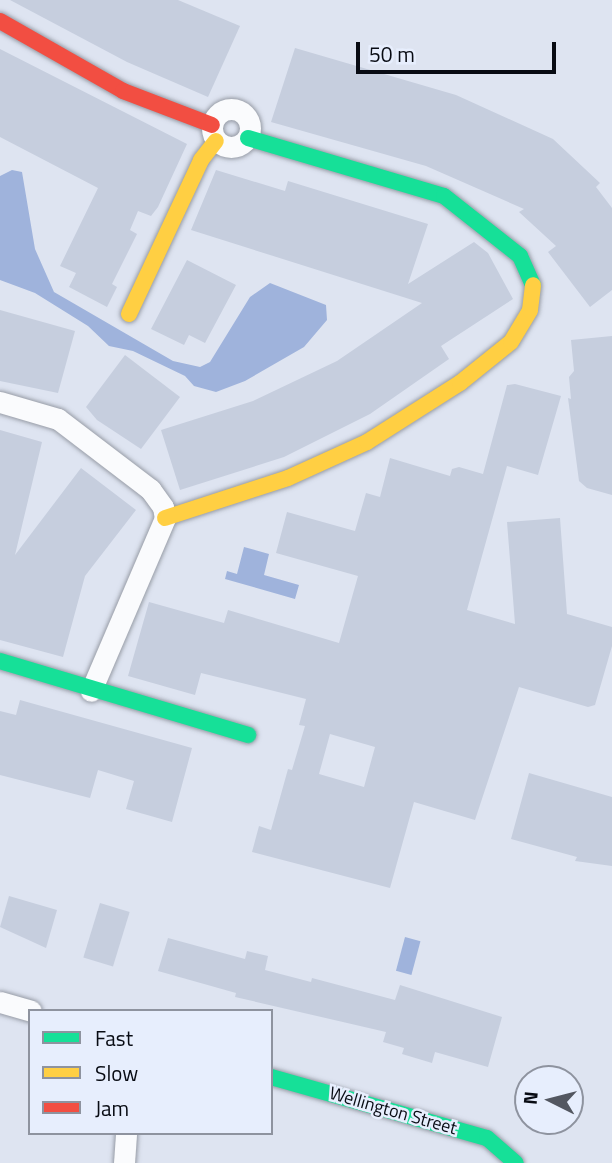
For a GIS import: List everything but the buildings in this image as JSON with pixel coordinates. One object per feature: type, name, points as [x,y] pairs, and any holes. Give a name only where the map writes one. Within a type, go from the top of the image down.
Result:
[{"type":"street","points":[[0,20],[123,91],[214,133],[234,148],[248,138],[250,123],[237,110],[220,112],[214,133],[129,314]]},
{"type":"street","points":[[91,691],[165,518],[288,478],[367,442],[460,383],[519,333],[530,310],[533,281],[520,256],[444,196],[248,138]]},
{"type":"street","points":[[0,402],[58,419],[150,489],[165,518]]},
{"type":"street","points":[[0,661],[91,691],[248,735]]},
{"type":"street","points":[[0,1002],[28,1010]]},
{"type":"street","name":"Wellington Street","points":[[273,1078],[477,1135],[512,1159]]},
{"type":"street","points":[[124,1163],[126,1135]]},
{"type":"water","points":[[12,170],[22,172],[35,249],[54,292],[173,361],[200,367],[210,362],[250,297],[270,283],[326,305],[327,320],[304,347],[245,381],[216,392],[194,386],[185,376],[133,351],[109,346],[88,326],[35,293],[0,280],[0,176]]},
{"type":"water","points":[[244,547],[269,554],[264,575],[299,585],[295,599],[225,579],[227,571],[237,574]]},
{"type":"water","points":[[405,937],[420,941],[411,975],[396,971]]},
{"type":"traffic: fast","points":[[248,138],[444,196],[520,256],[533,285]]},
{"type":"traffic: fast","points":[[0,661],[248,735]]},
{"type":"traffic: fast","points":[[273,1078],[487,1138],[516,1163]]},
{"type":"traffic: slow","points":[[129,314],[201,160],[216,141]]},
{"type":"traffic: slow","points":[[165,518],[288,478],[367,442],[460,383],[511,342],[530,310],[533,285]]},
{"type":"traffic: jam","points":[[0,21],[123,91],[212,125]]}]
